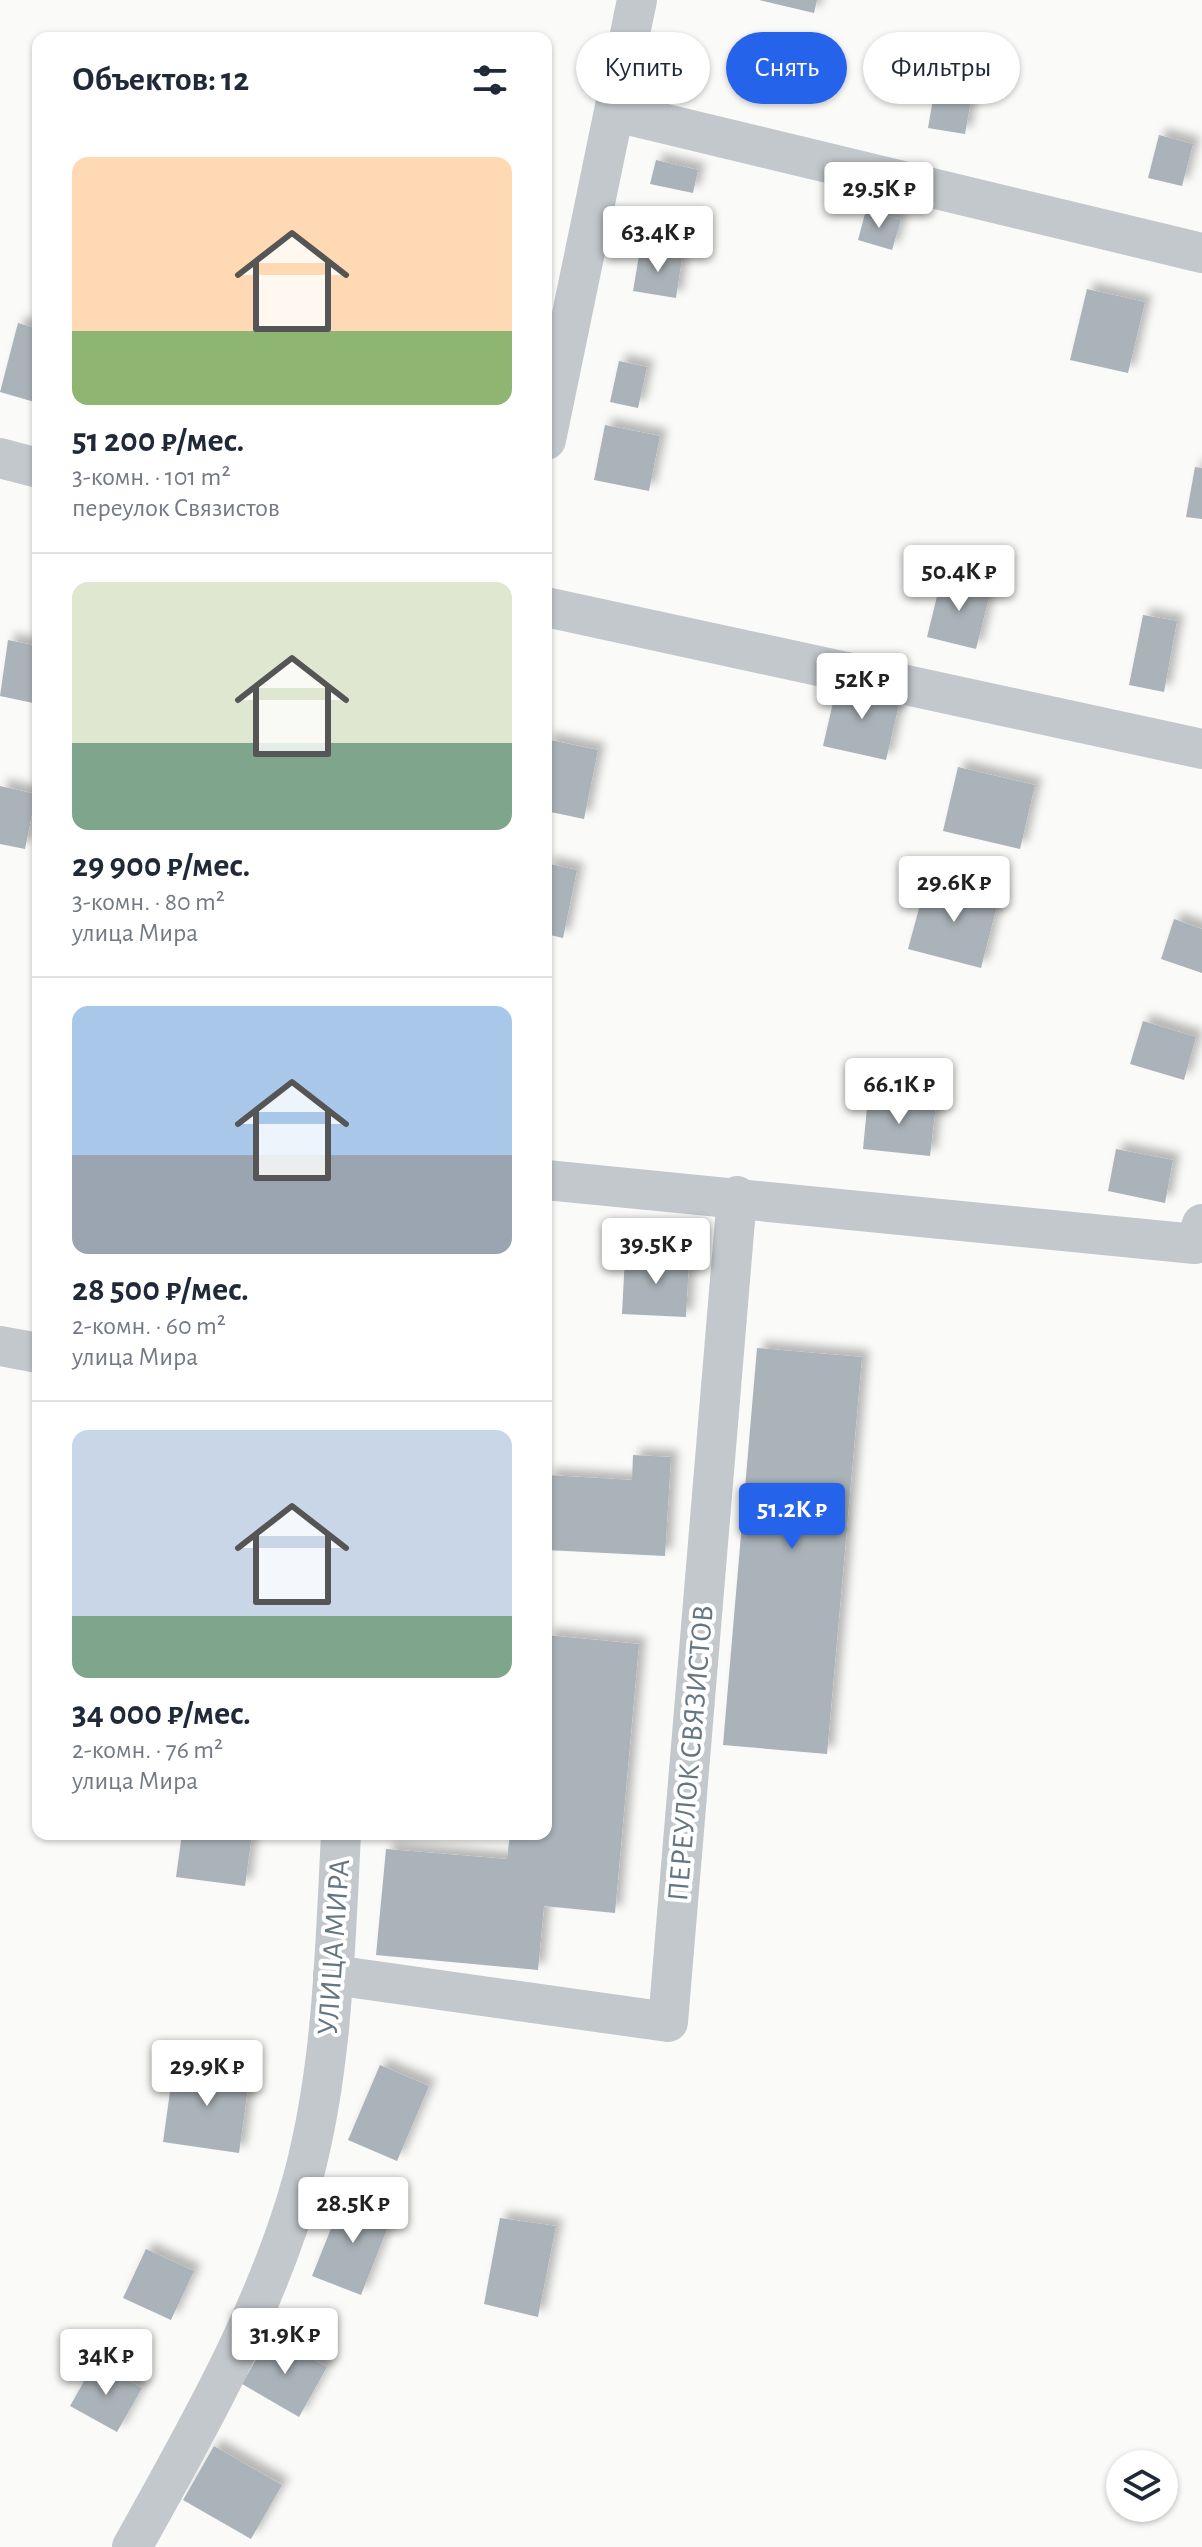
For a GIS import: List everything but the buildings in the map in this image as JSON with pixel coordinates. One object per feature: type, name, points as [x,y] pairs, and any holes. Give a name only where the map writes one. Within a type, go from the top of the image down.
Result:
[{"type":"street","points":[[552,385],[560,312],[616,112],[637,0]]},
{"type":"street","points":[[616,112],[1202,253]]},
{"type":"street","points":[[0,459],[32,467]]},
{"type":"street","points":[[552,608],[1202,749]]},
{"type":"street","points":[[552,1181],[1199,1234]]},
{"type":"street","name":"ПЕРЕУЛОК СВЯЗИСТОВ","points":[[333,1975],[668,2022],[737,1196]]},
{"type":"street","points":[[0,1346],[32,1352]]},
{"type":"street","name":"УЛИЦА МИРА","points":[[132,2547],[194,2436],[260,2300],[303,2178],[324,2070],[341,1840]]}]
